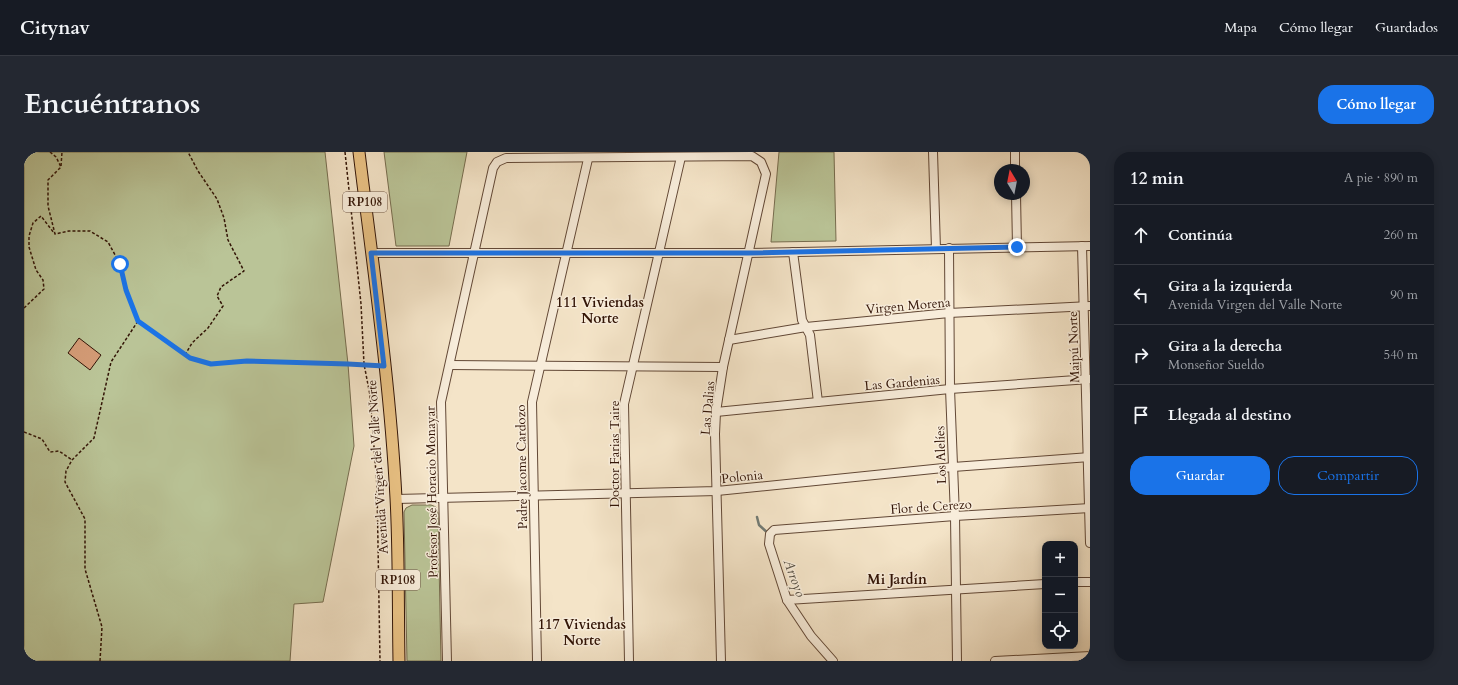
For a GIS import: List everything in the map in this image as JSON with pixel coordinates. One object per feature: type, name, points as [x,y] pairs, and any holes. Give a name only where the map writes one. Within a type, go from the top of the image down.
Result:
[{"type":"main road","name":"Avenida Virgen del Valle Norte","points":[[359,152],[384,366],[396,499],[399,661]]},
{"type":"street","points":[[933,152],[936,249]]},
{"type":"street","points":[[1015,152],[1015,164]]},
{"type":"street","name":"Las Dalias","points":[[681,158],[752,156],[761,162],[766,174],[723,367],[716,412],[715,434],[718,491],[721,661]]},
{"type":"street","name":"Profesor José Horacio Monayar","points":[[446,661],[441,402],[493,168],[497,162],[506,158],[588,159]]},
{"type":"street","points":[[588,159],[681,158]]},
{"type":"street","name":"Doctor Farias Taire","points":[[629,661],[624,404],[681,158]]},
{"type":"street","name":"Padre Jacome Cardozo","points":[[537,661],[532,402],[588,159]]},
{"type":"street","points":[[1016,200],[1017,247]]},
{"type":"street","points":[[371,253],[748,253],[1086,246]]},
{"type":"street","name":"Maipú Norte","points":[[1086,246],[1090,543]]},
{"type":"street","name":"Los Alelíes","points":[[949,248],[950,389],[955,516],[957,661]]},
{"type":"street","points":[[793,252],[802,320],[810,335],[818,402]]},
{"type":"street","name":"Virgen Morena","points":[[729,340],[806,327],[949,314],[1087,306]]},
{"type":"street","points":[[450,365],[723,367]]},
{"type":"street","name":"Las Gardenias","points":[[716,412],[950,389],[1088,379]]},
{"type":"street","name":"Polonia","points":[[396,499],[718,491],[953,467],[1089,457]]},
{"type":"street","name":"Flor de Cerezo","points":[[787,600],[769,544],[770,534],[774,530],[955,516],[1090,508]]},
{"type":"street","points":[[1078,582],[1090,582]]},
{"type":"street","points":[[833,661],[811,636],[787,600],[1042,584]]},
{"type":"street","points":[[995,661],[1090,656]]},
{"type":"path","points":[[50,152],[56,157],[61,167]]},
{"type":"path","points":[[55,234],[48,206],[48,180],[61,167],[62,152]]},
{"type":"path","points":[[185,355],[192,343],[208,328],[223,306],[217,296],[221,287],[244,271],[228,240],[224,218],[217,199],[198,171],[188,152]]},
{"type":"path","points":[[345,152],[361,304],[364,364],[370,395],[377,486],[380,661]]},
{"type":"path","points":[[24,308],[44,289],[43,280],[36,270],[28,246],[33,223],[40,216],[55,234]]},
{"type":"path","points":[[55,234],[69,231],[90,231],[108,242],[120,264],[126,290],[138,321],[190,358],[211,364],[247,361],[364,364],[384,366]]},
{"type":"path","points":[[100,661],[102,627],[85,569],[85,519],[65,482],[66,471],[72,460],[94,438],[111,362],[138,321]]},
{"type":"path","points":[[24,432],[42,439],[50,452],[59,451],[72,460]]},
{"type":"green space","points":[[24,152],[325,152],[348,364],[354,446],[323,602],[294,604],[290,661],[24,661]]},
{"type":"green space","points":[[384,152],[467,152],[449,246],[396,246]]},
{"type":"green space","points":[[779,152],[834,152],[836,241],[771,242]]},
{"type":"green space","points":[[412,505],[431,505],[436,507],[438,513],[441,661],[407,661],[404,512],[406,508]]},
{"type":"building","points":[[79,338],[101,355],[90,370],[68,353]]},
{"type":"waterway","name":"Arroyo","points":[[757,517],[759,525],[769,534]]},
{"type":"district","name":"111 Viviendas Norte","points":[[600,310]]},
{"type":"district","name":"Mi Jardín","points":[[897,579]]},
{"type":"district","name":"117 Viviendas Norte","points":[[582,632]]},
{"type":"route","points":[[120,264],[126,290],[138,321],[190,358],[211,364],[247,361],[384,366],[371,253],[748,253],[1017,247]]}]
